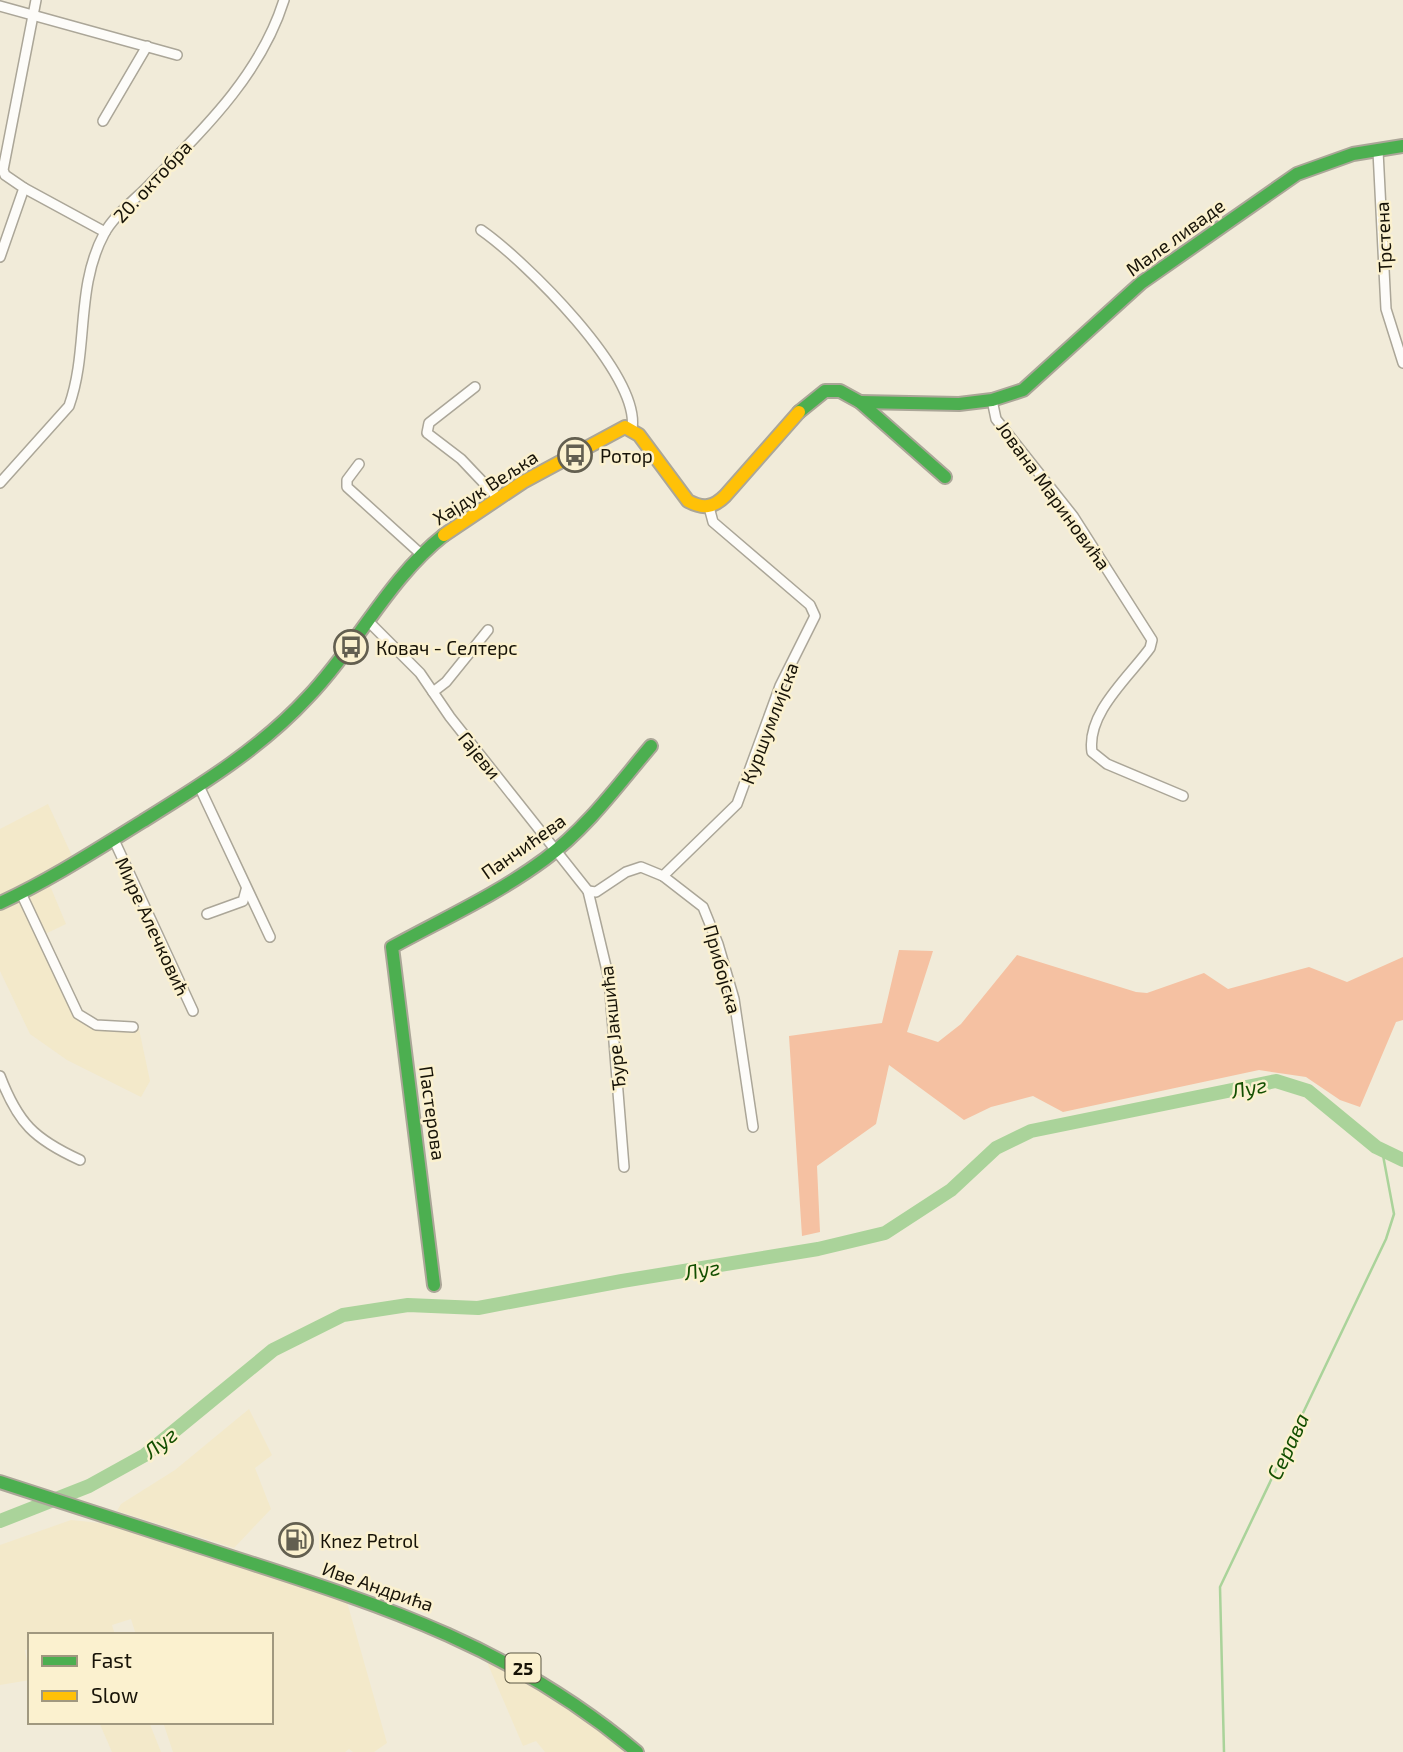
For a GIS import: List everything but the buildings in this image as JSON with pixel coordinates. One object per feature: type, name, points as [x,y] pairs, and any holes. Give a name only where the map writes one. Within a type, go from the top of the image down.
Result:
[{"type":"street","points":[[36,0],[3,170],[5,175],[24,188],[105,232]]},
{"type":"street","name":"20. октобра","points":[[0,483],[69,406],[75,390],[85,292],[105,232],[241,85],[269,40],[284,0]]},
{"type":"street","points":[[0,6],[177,55]]},
{"type":"street","points":[[103,121],[147,46]]},
{"type":"street","name":"Мале ливаде","points":[[992,400],[1031,385],[1141,283],[1297,174],[1323,163],[1403,146]]},
{"type":"street","name":"Трстена","points":[[1378,151],[1387,309],[1403,363]]},
{"type":"street","points":[[0,257],[4,237],[24,188]]},
{"type":"street","points":[[481,230],[507,248],[558,297],[619,382],[634,419],[632,429],[659,467],[689,500],[699,507],[709,507],[717,503],[818,395],[825,391],[846,392],[860,402],[944,477]]},
{"type":"street","points":[[475,387],[429,423],[427,433],[461,459],[498,498]]},
{"type":"street","points":[[860,402],[928,405],[992,400]]},
{"type":"street","name":"Јована Мариновића","points":[[992,400],[996,419],[1073,516],[1152,640],[1150,648],[1108,699],[1091,743],[1092,752],[1107,764],[1183,796]]},
{"type":"street","name":"Хајдук Вељка","points":[[0,903],[114,840],[199,786],[266,737],[325,680],[370,623],[401,577],[461,521],[615,430],[632,429]]},
{"type":"street","points":[[359,464],[347,480],[347,487],[422,555]]},
{"type":"street","name":"Куршумлијска","points":[[663,876],[737,804],[780,685],[815,616],[810,605],[713,522],[709,507]]},
{"type":"street","name":"Гајеви","points":[[370,623],[420,673],[588,891]]},
{"type":"street","points":[[433,692],[446,682],[488,630]]},
{"type":"street","name":"Панчићева","points":[[393,947],[509,883],[556,848],[588,821],[651,746]]},
{"type":"street","points":[[199,786],[246,890],[271,937]]},
{"type":"street","name":"Мире Алечковић","points":[[114,840],[193,1012]]},
{"type":"street","name":"Прибојска","points":[[588,891],[601,890],[633,867],[648,868],[700,903],[719,944],[741,1030],[753,1127]]},
{"type":"street","points":[[207,914],[243,901],[246,890]]},
{"type":"street","name":"Ђуре Јакшића","points":[[588,891],[607,971],[624,1167]]},
{"type":"street","points":[[21,892],[78,1014],[96,1025],[133,1027]]},
{"type":"street","name":"Пастерова","points":[[393,947],[430,1233],[434,1285]]},
{"type":"street","points":[[0,1076],[10,1103],[24,1124],[57,1148],[80,1160]]},
{"type":"street","name":"Иве Андрића","points":[[0,1482],[391,1610],[465,1639],[569,1697],[637,1752]]},
{"type":"shaded area","points":[[48,804],[73,858],[0,897],[0,829]]},
{"type":"shaded area","points":[[48,881],[66,924],[41,936],[24,894]]},
{"type":"shaded area","points":[[19,899],[74,1016],[98,1027],[139,1029],[150,1081],[141,1097],[67,1060],[30,1034],[0,971],[0,907]]},
{"type":"shaded area","points":[[899,950],[933,951],[907,1032],[938,1042],[961,1024],[1017,955],[1136,992],[1147,993],[1204,973],[1228,989],[1309,967],[1347,982],[1403,957],[1403,1020],[1396,1022],[1360,1107],[1340,1100],[1306,1077],[1259,1070],[1063,1112],[1033,1096],[991,1107],[964,1120],[889,1065],[876,1124],[817,1166],[820,1232],[802,1236],[789,1036],[882,1023]]},
{"type":"shaded area","points":[[249,1409],[272,1455],[255,1468],[271,1509],[234,1548],[117,1511],[121,1504],[175,1470]]},
{"type":"shaded area","points":[[71,1520],[121,1525],[347,1602],[387,1743],[374,1752],[353,1752],[349,1749],[345,1752],[173,1752],[164,1724],[273,1724],[273,1633],[135,1633],[131,1619],[112,1625],[114,1633],[28,1633],[28,1649],[25,1650],[28,1680],[0,1685],[0,1545]]},
{"type":"shaded area","points":[[484,1655],[554,1695],[632,1752],[545,1752],[536,1741],[523,1746]]},
{"type":"shaded area","points":[[100,1724],[150,1724],[161,1752],[112,1752]]},
{"type":"waterway","name":"Луг","points":[[0,1521],[89,1486],[145,1455],[273,1350],[343,1315],[408,1305],[478,1308],[818,1249],[885,1233],[951,1190],[996,1148],[1031,1131],[1276,1081],[1308,1091],[1376,1147],[1403,1160]]},
{"type":"waterway","name":"Серава","points":[[1224,1752],[1220,1587],[1386,1239],[1394,1214],[1382,1150]]},
{"type":"traffic: fast","points":[[860,402],[959,404],[992,400],[1023,390],[1141,283],[1297,174],[1353,154],[1403,146]]},
{"type":"traffic: fast","points":[[799,412],[825,391],[840,391],[860,402],[945,477]]},
{"type":"traffic: fast","points":[[0,903],[55,875],[165,807],[230,765],[271,733],[326,677],[389,592],[444,535]]},
{"type":"traffic: fast","points":[[434,1285],[392,947],[489,895],[545,859],[588,820],[651,746]]},
{"type":"traffic: fast","points":[[0,1482],[346,1595],[448,1635],[497,1658],[544,1685],[591,1716],[637,1752]]},
{"type":"traffic: slow","points":[[444,535],[523,482],[625,427],[639,435],[688,501],[703,506],[712,505],[725,496],[799,412]]},
{"type":"place","name":"Ротор","points":[[575,455]]},
{"type":"place","name":"Ковач - Селтерс","points":[[351,647]]},
{"type":"place","name":"Knez Petrol","points":[[296,1540]]}]
